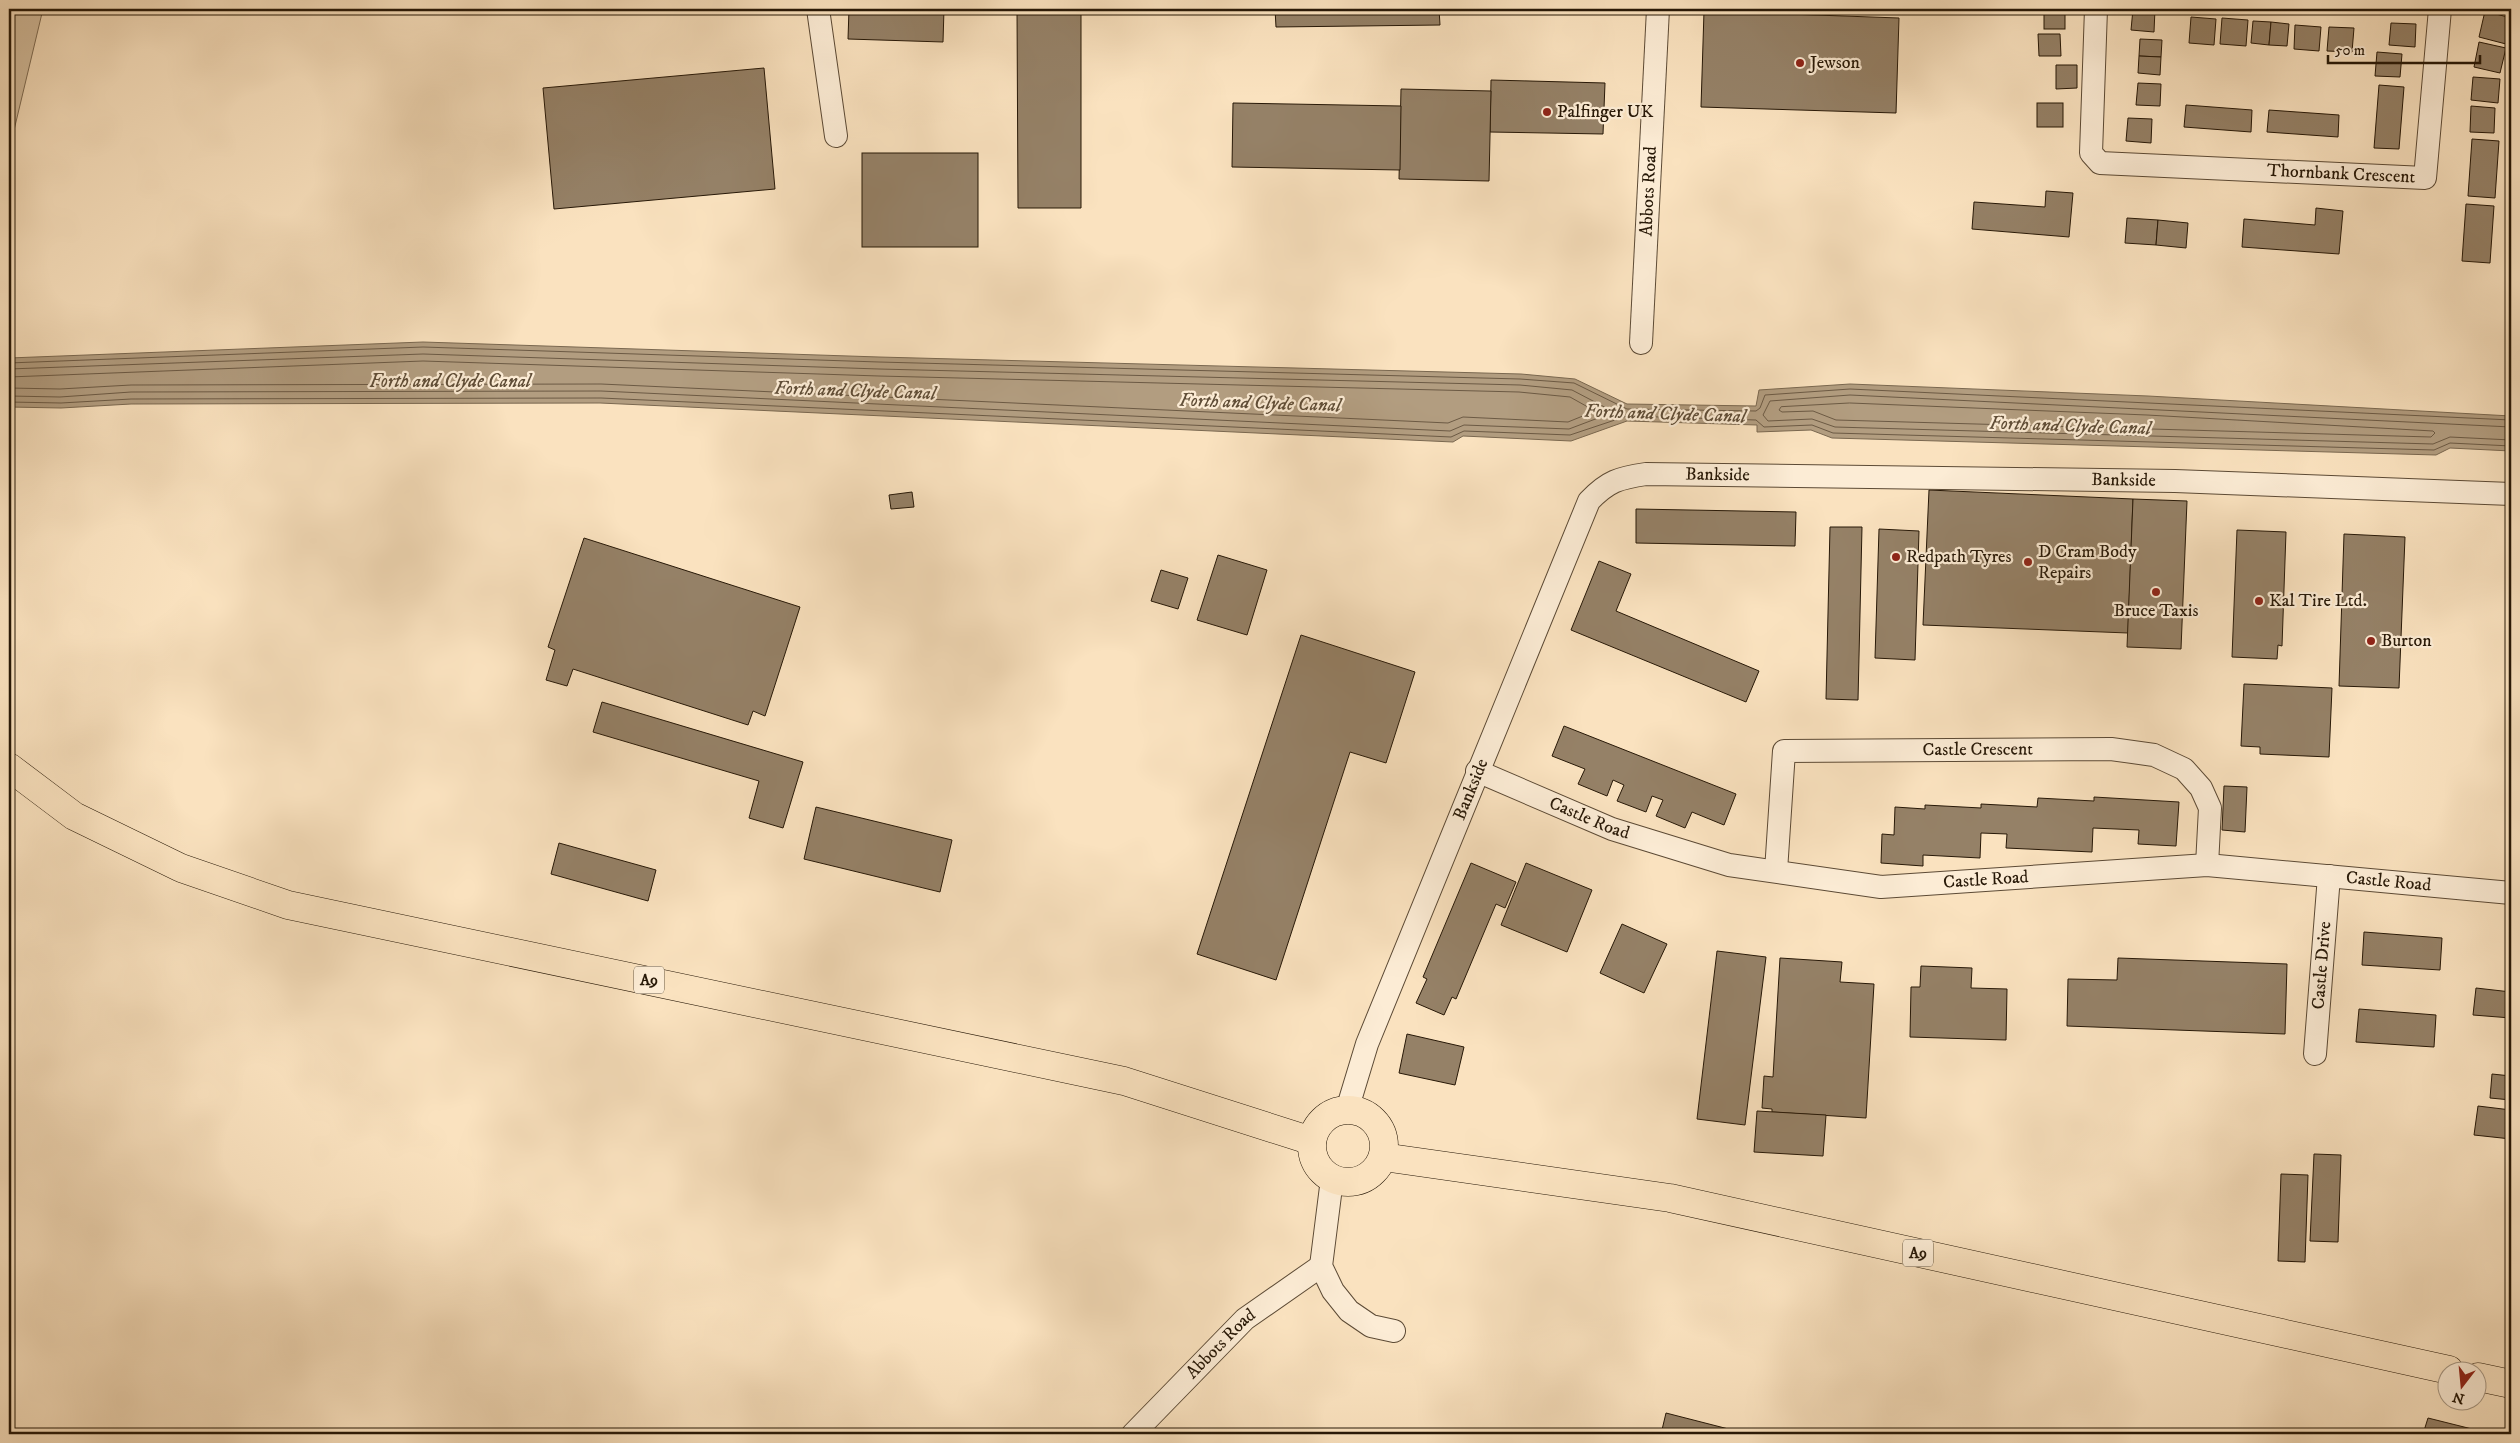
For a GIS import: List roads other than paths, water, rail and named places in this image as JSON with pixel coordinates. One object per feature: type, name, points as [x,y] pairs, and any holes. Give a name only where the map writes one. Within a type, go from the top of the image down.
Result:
[{"type":"main road","name":"A9","points":[[9,767],[83,820],[181,868],[288,905],[1124,1081],[1312,1141]]},
{"type":"main road","points":[[1347,1110],[1366,1116],[1381,1130],[1384,1143],[1383,1157],[1377,1168],[1362,1180],[1344,1183],[1332,1179],[1322,1172],[1315,1162],[1312,1141],[1316,1129],[1324,1119],[1334,1112],[1347,1110]]},
{"type":"main road","name":"A9","points":[[1383,1157],[1670,1198],[2438,1368]]},
{"type":"main road","points":[[2488,1379],[2511,1384]]},
{"type":"street","points":[[818,9],[836,136]]},
{"type":"street","name":"Abbots Road","points":[[1641,343],[1658,9]]},
{"type":"street","name":"Thornbank Crescent","points":[[2096,9],[2091,152],[2100,163],[2425,178],[2440,9]]},
{"type":"street","name":"Bankside","points":[[1347,1110],[1367,1044],[1477,771],[1589,501],[1605,485],[1624,477],[1646,474],[2175,481],[2511,494]]},
{"type":"street","name":"Castle Crescent","points":[[1776,871],[1784,751],[2111,749],[2154,755],[2184,769],[2201,788],[2210,808],[2207,865]]},
{"type":"street","name":"Castle Road","points":[[1477,771],[1612,829],[1730,865],[1881,887],[2207,865],[2511,893]]},
{"type":"street","name":"Castle Drive","points":[[2315,1054],[2329,876]]},
{"type":"street","points":[[1332,1179],[1321,1266],[1333,1291],[1349,1311],[1371,1326],[1394,1331]]},
{"type":"street","name":"Abbots Road","points":[[1133,1434],[1245,1319],[1321,1266]]},
{"type":"water","name":"Forth and Clyde Canal","points":[[423,342],[879,357],[1521,374],[1575,379],[1627,404],[1756,406],[1759,390],[1850,384],[2148,396],[2511,416],[2511,451],[2450,448],[2436,455],[1832,438],[1811,430],[1757,432],[1757,425],[1627,421],[1571,441],[1463,436],[1453,442],[600,403],[131,404],[61,408],[9,407],[9,358]]},
{"type":"place","name":"Jewson","points":[[1800,63]]},
{"type":"place","name":"Palfinger UK","points":[[1547,112]]},
{"type":"place","name":"Redpath Tyres","points":[[1896,557]]},
{"type":"place","name":"D Cram Body Repairs","points":[[2028,562]]},
{"type":"place","name":"Bruce Taxis","points":[[2156,592]]},
{"type":"place","name":"Kal Tire Ltd.","points":[[2259,601]]},
{"type":"place","name":"Burton","points":[[2371,641]]}]
